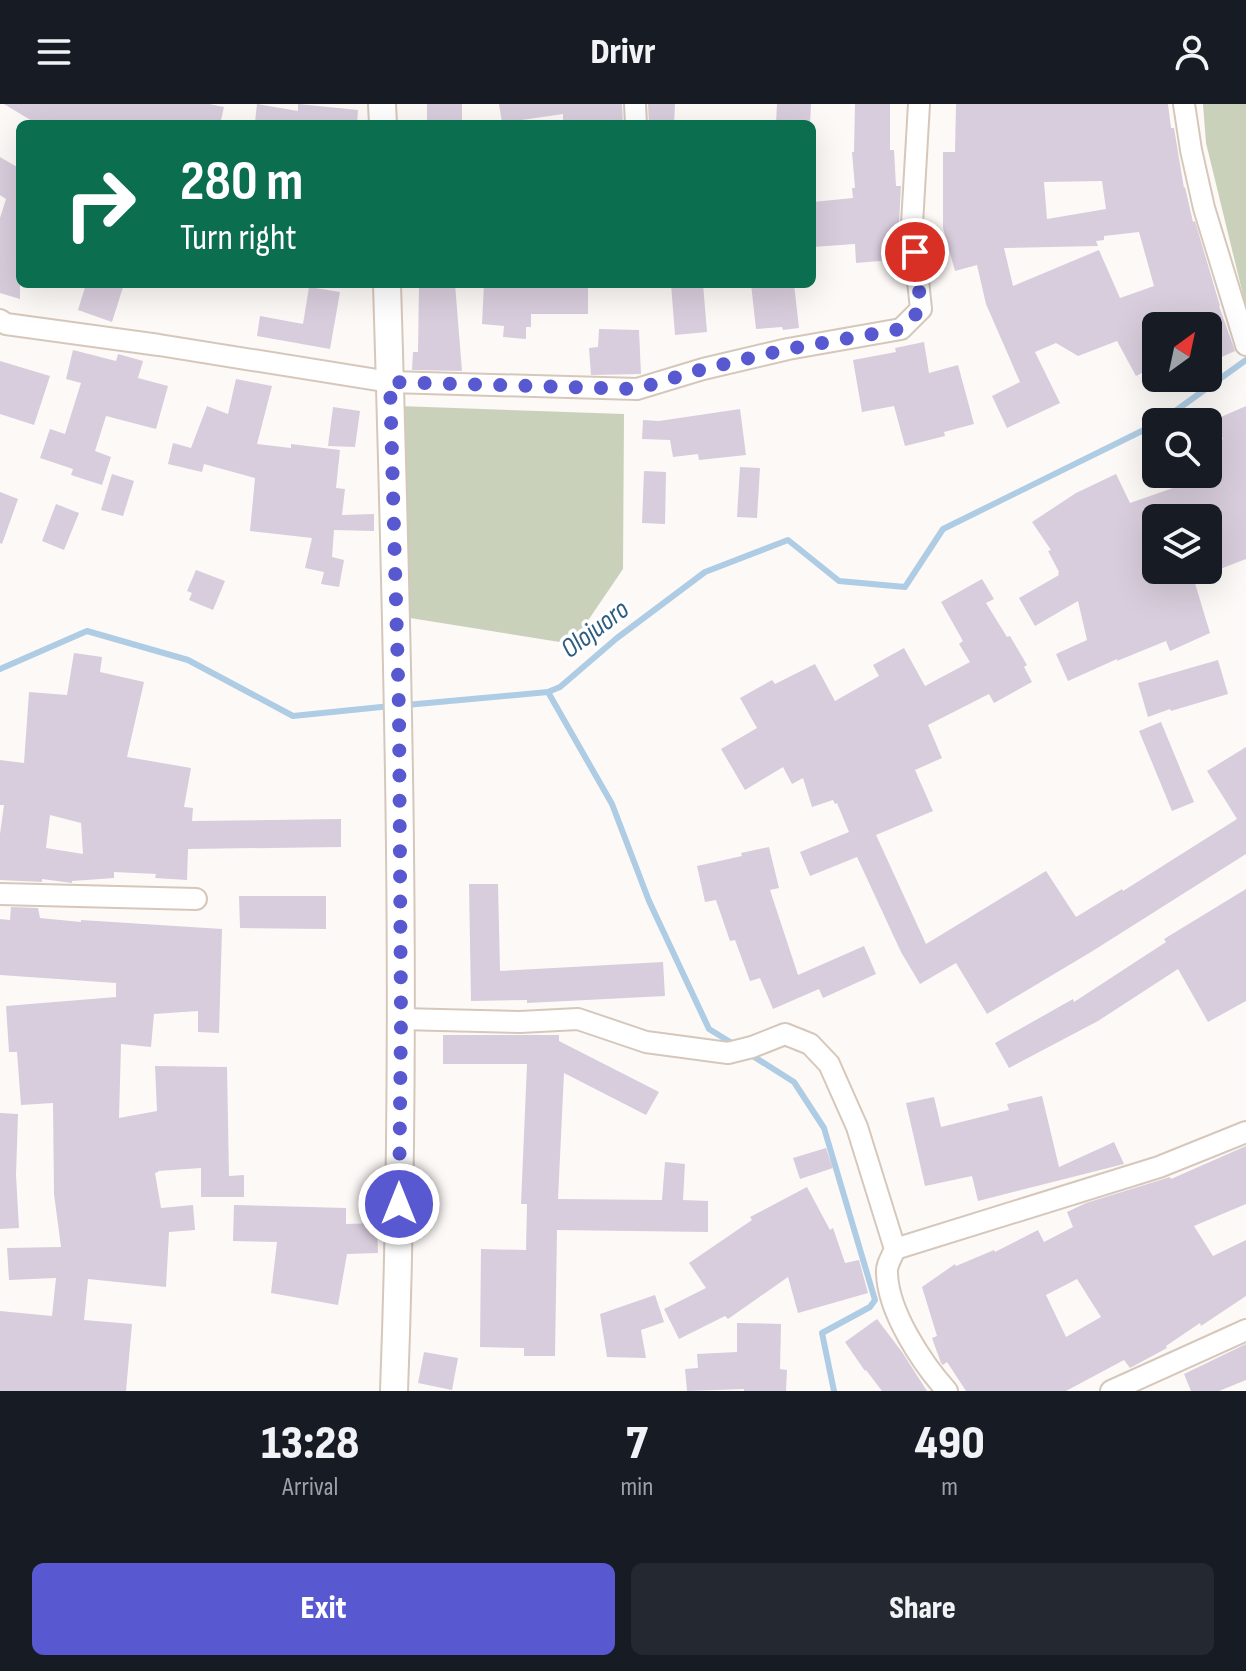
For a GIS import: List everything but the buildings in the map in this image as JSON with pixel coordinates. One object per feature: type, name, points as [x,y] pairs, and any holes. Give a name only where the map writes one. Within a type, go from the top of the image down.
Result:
[{"type":"street","points":[[0,320],[6,324],[390,382],[637,389],[703,369],[788,349],[901,329],[921,309],[912,224],[919,104]]},
{"type":"street","points":[[1184,104],[1204,208],[1246,345]]},
{"type":"street","points":[[387,288],[399,711],[401,1019],[399,1266],[394,1391]]},
{"type":"street","points":[[0,894],[196,899]]},
{"type":"street","points":[[401,1019],[520,1022],[578,1019],[646,1042],[728,1053],[785,1034],[810,1044],[829,1064],[857,1127],[895,1249],[886,1269],[889,1292],[904,1329],[947,1391]]},
{"type":"street","points":[[895,1249],[1159,1167],[1246,1132]]},
{"type":"street","points":[[1111,1391],[1246,1330]]},
{"type":"green space","points":[[1203,104],[1246,104],[1246,307],[1206,143]]},
{"type":"green space","points":[[399,406],[624,414],[623,569],[572,644],[404,617]]},
{"type":"waterway","name":"Olojuoro","points":[[1179,408],[1246,360]]},
{"type":"waterway","name":"Olojuoro","points":[[406,705],[548,692],[560,687],[617,638],[705,572],[788,540],[839,581],[905,587],[943,529],[1142,431]]},
{"type":"waterway","name":"Olojuoro","points":[[0,669],[87,631],[188,660],[293,716],[391,706]]},
{"type":"waterway","points":[[548,692],[612,804],[649,901],[709,1029],[735,1045]]},
{"type":"waterway","points":[[748,1053],[794,1082],[824,1128],[875,1300],[870,1307],[822,1333],[834,1391]]},
{"type":"route","points":[[399,1204],[399,711],[390,382],[637,389],[703,369],[788,349],[901,329],[921,309],[915,252]]}]
